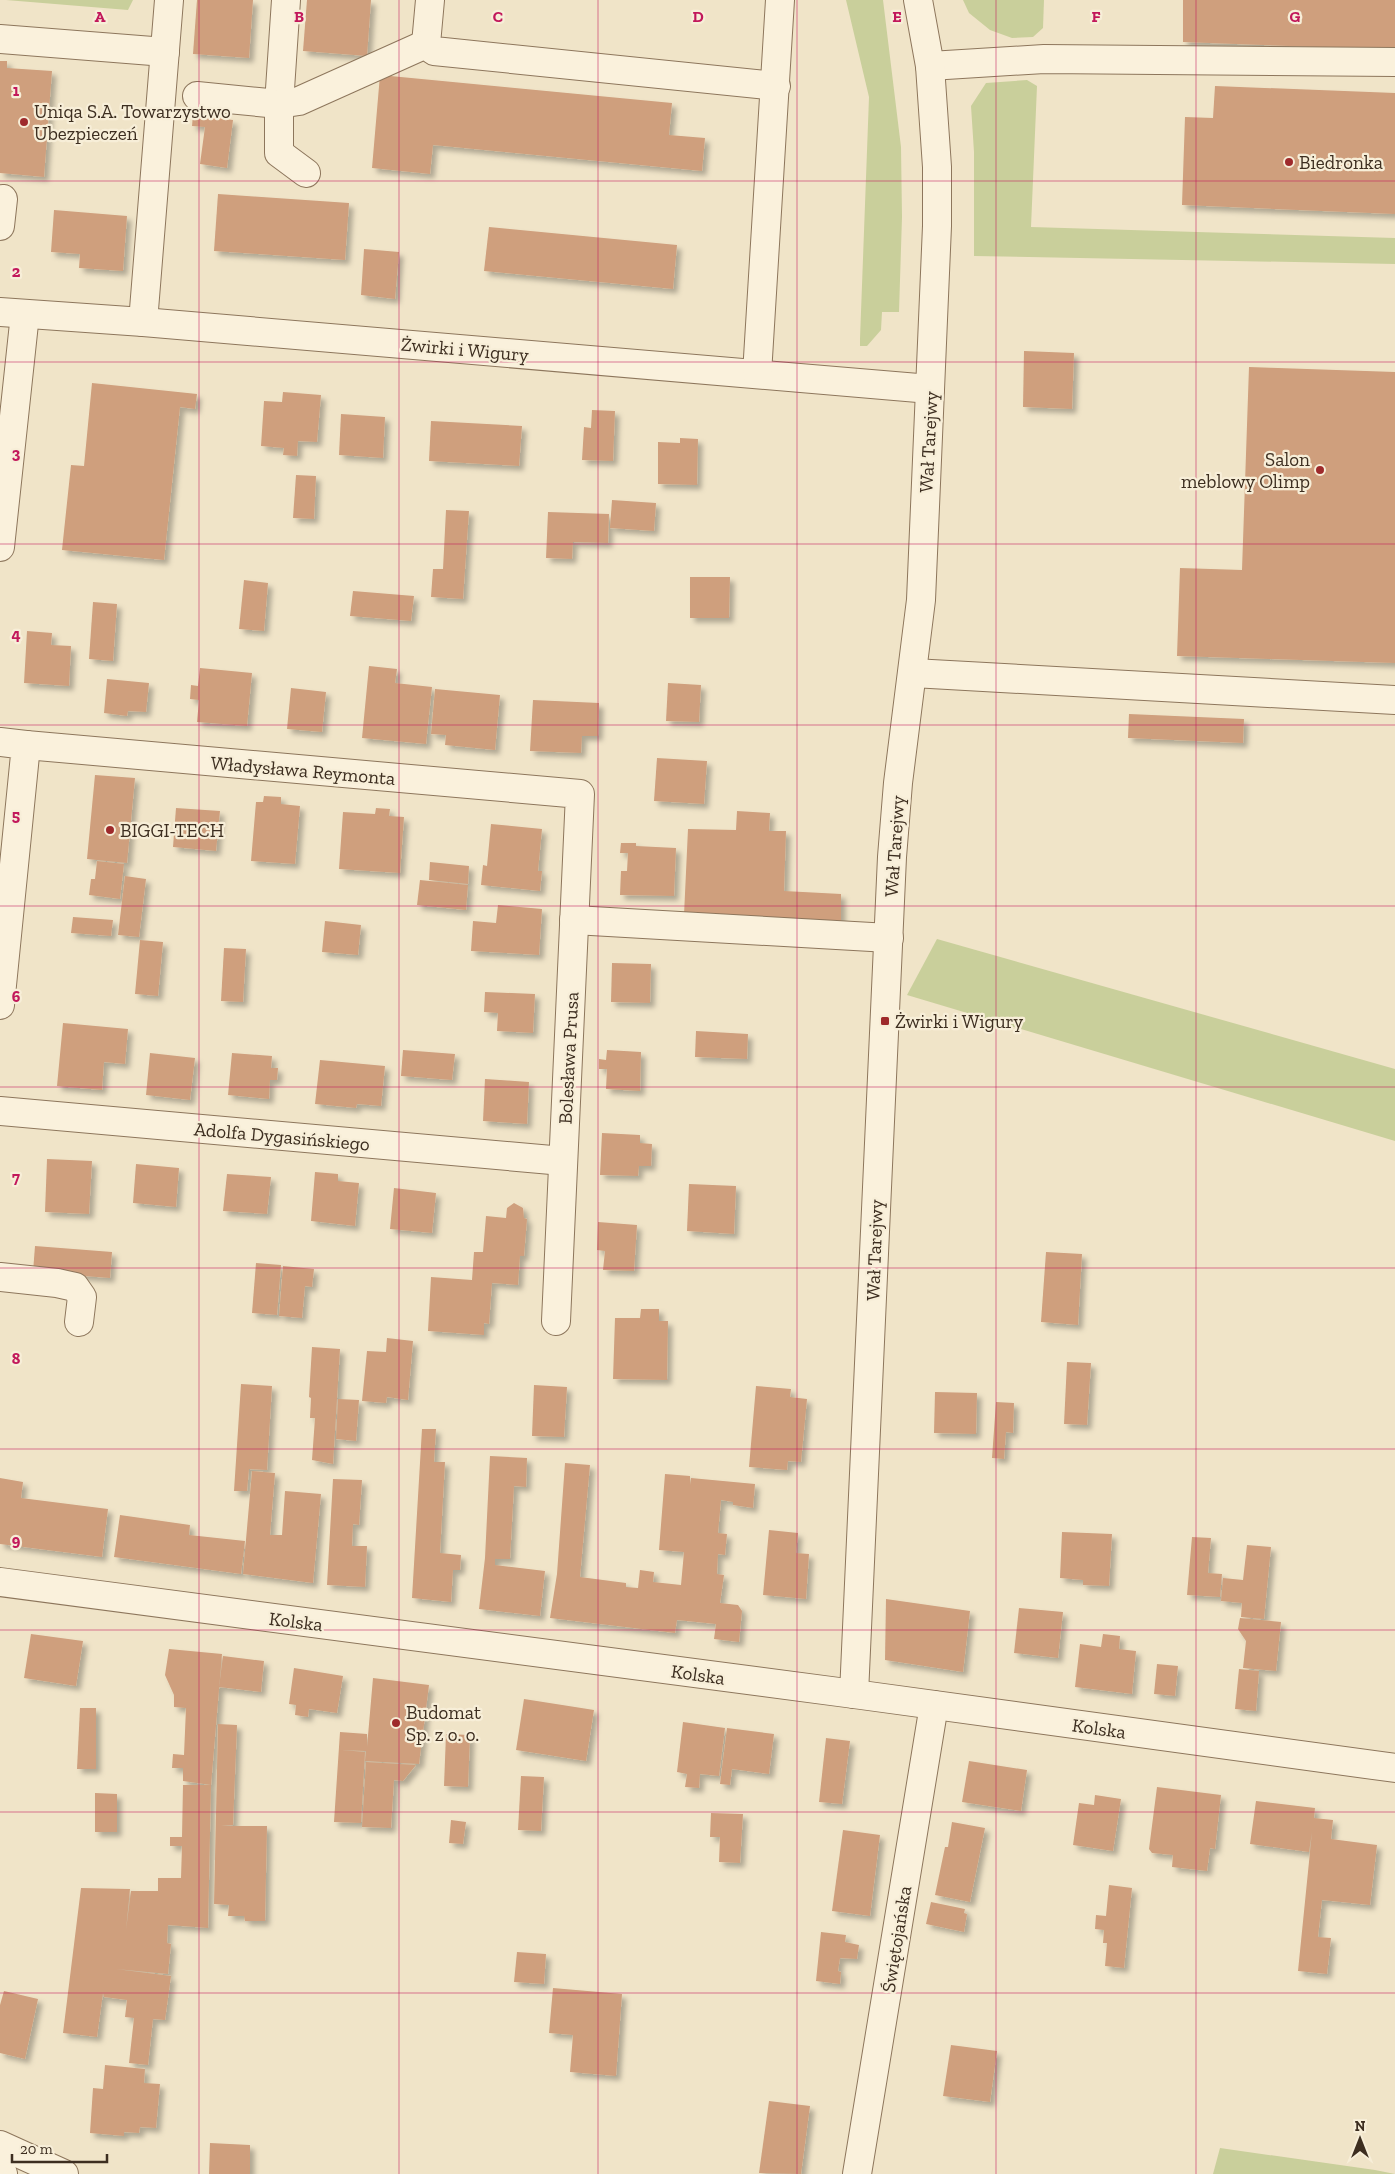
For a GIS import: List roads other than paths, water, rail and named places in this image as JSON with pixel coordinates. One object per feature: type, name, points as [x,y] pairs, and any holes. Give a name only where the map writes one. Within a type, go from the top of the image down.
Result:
[{"type":"street","points":[[143,322],[169,0]]},
{"type":"street","points":[[286,0],[279,104],[279,153],[306,173]]},
{"type":"street","points":[[426,44],[430,0]]},
{"type":"street","points":[[757,374],[780,0]]},
{"type":"street","name":"Wał Tarejwy","points":[[854,1694],[888,938],[898,783],[921,600],[930,389],[937,167],[930,66],[918,0]]},
{"type":"street","points":[[0,39],[165,52]]},
{"type":"street","points":[[197,96],[279,104],[299,101],[426,44]]},
{"type":"street","points":[[426,44],[434,51],[776,86]]},
{"type":"street","points":[[930,66],[1044,59],[1395,62]]},
{"type":"street","points":[[0,226],[3,198]]},
{"type":"street","points":[[0,547],[13,313]]},
{"type":"street","name":"Żwirki i Wigury","points":[[13,313],[143,322],[930,389]]},
{"type":"street","points":[[913,673],[1395,700]]},
{"type":"street","points":[[0,1005],[13,743]]},
{"type":"street","name":"Władysława Reymonta","points":[[13,743],[580,794]]},
{"type":"street","name":"Bolesława Prusa","points":[[556,1321],[580,794]]},
{"type":"street","points":[[574,920],[888,938]]},
{"type":"street","name":"Adolfa Dygasińskiego","points":[[0,1111],[563,1161]]},
{"type":"street","points":[[0,1277],[57,1283],[75,1287],[82,1297],[79,1322]]},
{"type":"street","name":"Kolska","points":[[0,1582],[854,1694],[1395,1768]]},
{"type":"street","name":"Świętojańska","points":[[857,2174],[934,1705]]},
{"type":"street","points":[[0,2145],[64,2174]]},
{"type":"street","points":[[0,2165],[3,2174]]},
{"type":"place","name":"Uniqa S.A. Towarzystwo Ubezpieczeń","points":[[24,122]]},
{"type":"place","name":"Biedronka","points":[[1289,162]]},
{"type":"place","name":"Salon meblowy Olimp","points":[[1320,470]]},
{"type":"place","name":"BIGGI-TECH","points":[[110,830]]},
{"type":"place","name":"Żwirki i Wigury","points":[[885,1021]]},
{"type":"place","name":"Budomat Sp. z o. o.","points":[[396,1723]]}]
